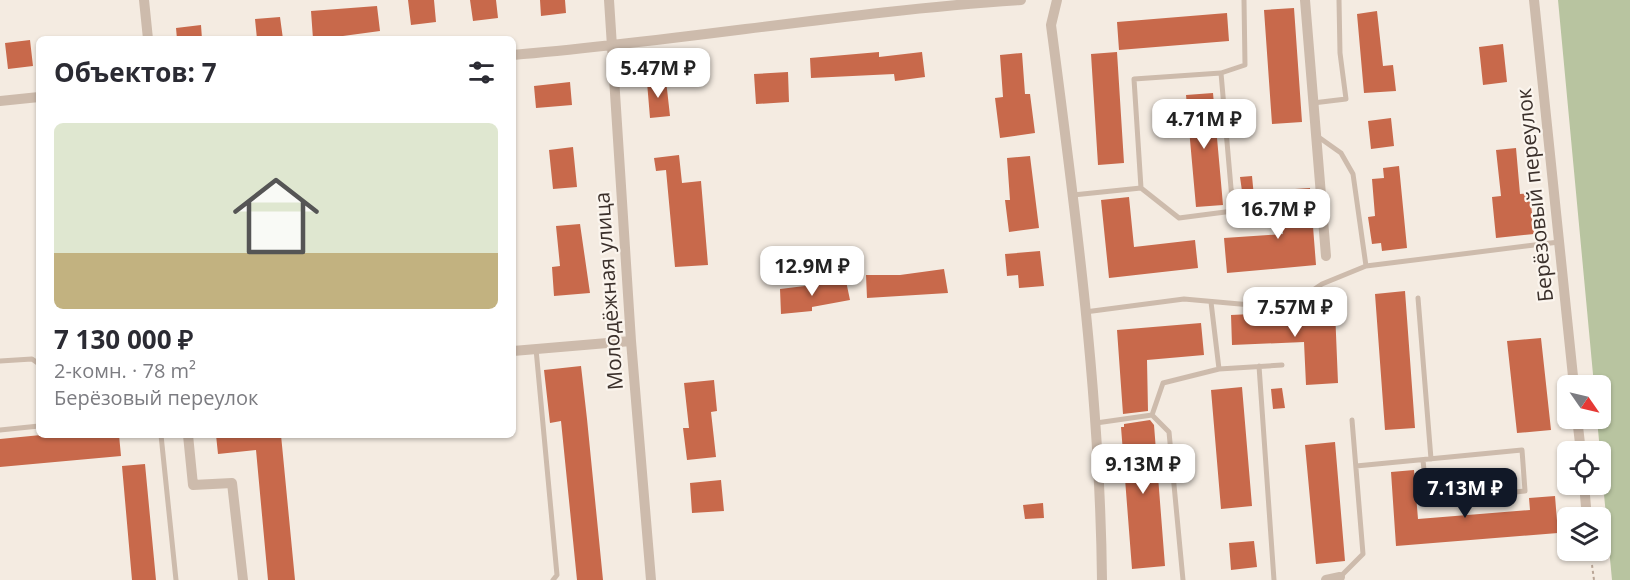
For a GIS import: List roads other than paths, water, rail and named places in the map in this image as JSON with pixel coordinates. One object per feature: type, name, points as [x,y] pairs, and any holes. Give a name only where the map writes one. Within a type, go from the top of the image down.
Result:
[{"type":"street","points":[[144,0],[148,36]]},
{"type":"street","name":"Молодёжная улица","points":[[609,0],[614,47],[631,341],[651,580]]},
{"type":"street","points":[[516,56],[614,47],[955,4],[1021,0]]},
{"type":"street","points":[[1057,0],[1051,25],[1073,195],[1101,494],[1102,580]]},
{"type":"street","points":[[1305,0],[1326,256]]},
{"type":"street","name":"Берёзовый переулок","points":[[1534,0],[1573,375]]},
{"type":"street","points":[[0,101],[36,98]]},
{"type":"street","points":[[516,351],[631,341]]},
{"type":"street","points":[[188,438],[193,486],[232,483],[243,580]]},
{"type":"street","points":[[1326,580],[1340,577]]},
{"type":"lane","points":[[1140,188],[1134,80],[1221,73],[1245,65],[1244,0]]},
{"type":"lane","points":[[1313,103],[1346,99],[1340,53],[1339,0]]},
{"type":"lane","points":[[1073,195],[1140,188],[1179,218],[1233,211],[1221,73]]},
{"type":"lane","points":[[1316,135],[1341,153],[1353,174],[1366,266]]},
{"type":"lane","points":[[1084,312],[1184,299],[1251,305],[1295,302],[1322,284],[1366,266],[1559,242]]},
{"type":"lane","points":[[1419,298],[1431,459]]},
{"type":"lane","points":[[1211,302],[1218,369]]},
{"type":"lane","points":[[536,349],[557,575],[553,580]]},
{"type":"lane","points":[[0,361],[32,359],[36,362]]},
{"type":"lane","points":[[1152,416],[1163,383],[1218,369],[1282,365]]},
{"type":"lane","points":[[1260,366],[1274,580]]},
{"type":"lane","points":[[1094,423],[1152,416]]},
{"type":"lane","points":[[1152,416],[1169,432],[1183,580]]},
{"type":"lane","points":[[1340,577],[1363,554],[1352,420]]},
{"type":"lane","points":[[0,430],[36,426]]},
{"type":"lane","points":[[161,438],[176,580]]},
{"type":"lane","points":[[1356,466],[1522,450],[1525,491],[1427,501],[1424,460]]}]
